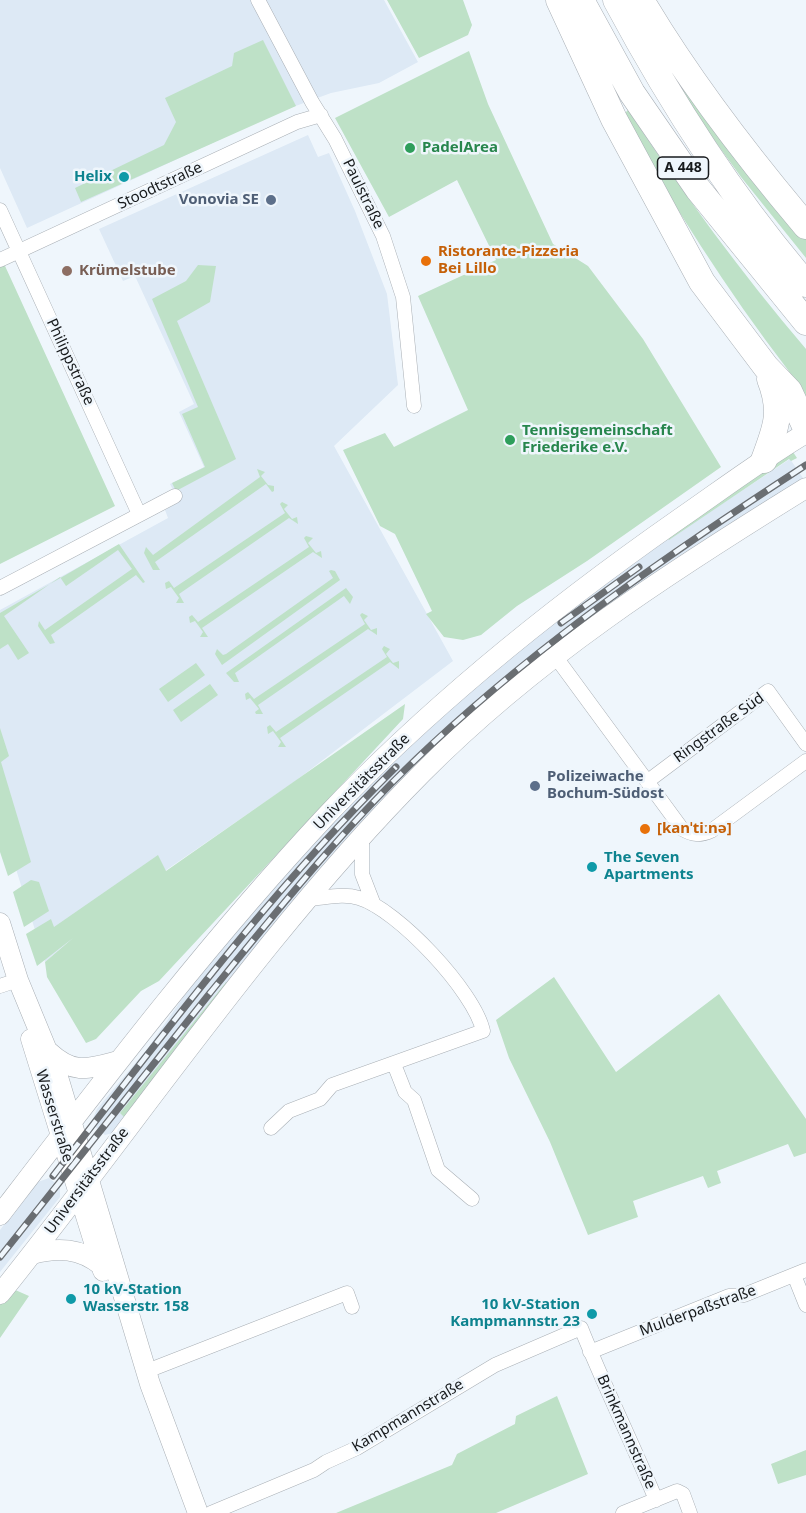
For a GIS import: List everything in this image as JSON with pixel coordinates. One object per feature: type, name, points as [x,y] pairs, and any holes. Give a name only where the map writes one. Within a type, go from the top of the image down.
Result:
[{"type":"highway","points":[[559,0],[614,119],[702,282],[766,367],[789,392],[806,428]]},
{"type":"highway","name":"A 448","points":[[581,0],[632,93],[675,157],[748,254],[806,322]]},
{"type":"highway","name":"A 448","points":[[616,0],[666,91],[711,160],[779,253],[806,284]]},
{"type":"highway","points":[[641,0],[696,85],[750,160],[806,226]]},
{"type":"highway","points":[[764,460],[776,427],[778,407],[766,367]]},
{"type":"main road","name":"Universitätsstraße","points":[[0,1215],[118,1061],[243,909],[328,815],[418,726],[549,613],[764,460],[806,433]]},
{"type":"main road","name":"Universitätsstraße","points":[[0,1294],[127,1128],[308,899],[362,837],[467,730],[555,656],[623,605],[806,488]]},
{"type":"main road","name":"Wasserstraße","points":[[0,923],[9,983],[22,1011],[66,1129],[139,1348],[198,1513]]},
{"type":"main road","name":"Wasserstraße","points":[[9,983],[48,1052],[66,1129]]},
{"type":"main road","points":[[48,1052],[61,1063],[78,1069],[118,1061]]},
{"type":"main road","name":"Wasserstraße","points":[[84,1187],[101,1266],[124,1328],[139,1348]]},
{"type":"main road","points":[[32,1254],[64,1249],[83,1254],[101,1266]]},
{"type":"street","name":"Paulstraße","points":[[258,0],[321,115],[383,236],[403,297],[414,406]]},
{"type":"street","name":"Stoodtstraße","points":[[0,260],[297,122],[321,115]]},
{"type":"street","name":"Philippstraße","points":[[0,210],[139,514]]},
{"type":"street","points":[[0,588],[175,496]]},
{"type":"street","points":[[555,656],[682,829],[703,835],[711,831],[806,761]]},
{"type":"street","name":"Ringstraße Süd","points":[[648,781],[768,691],[806,744]]},
{"type":"street","points":[[362,837],[362,874],[374,905]]},
{"type":"street","points":[[270,1128],[289,1111],[320,1099],[332,1085],[483,1031],[481,1020],[446,968],[418,940],[374,905],[360,898],[343,896],[308,899]]},
{"type":"street","points":[[393,1064],[405,1092],[414,1100],[438,1170],[472,1200]]},
{"type":"street","points":[[800,1272],[806,1305]]},
{"type":"street","name":"Mulderpaßstraße","points":[[590,1352],[729,1296],[744,1295],[800,1272]]},
{"type":"street","points":[[147,1371],[346,1293],[352,1307]]},
{"type":"street","name":"Kampmannstraße","points":[[211,1513],[314,1470],[357,1448],[495,1365],[581,1328],[590,1352]]},
{"type":"street","name":"Brinkmannstraße","points":[[590,1352],[613,1408],[625,1426],[656,1500],[677,1491],[683,1494],[690,1513]]},
{"type":"street","points":[[623,1513],[656,1500]]},
{"type":"shaded area","points":[[0,0],[384,0],[418,62],[379,83],[331,93],[282,111],[27,228],[0,168]]},
{"type":"shaded area","points":[[308,135],[318,157],[329,153],[355,211],[387,294],[398,385],[334,446],[453,661],[294,782],[95,919],[45,962],[0,818],[0,610],[168,518],[165,510],[179,502],[170,484],[204,467],[179,412],[194,404],[135,276],[123,281],[99,229]]},
{"type":"shaded area","points":[[790,459],[803,478],[676,558],[554,646],[228,984],[225,983],[121,1113],[124,1117],[113,1133],[105,1135],[91,1123],[97,1109],[148,1048],[198,976],[285,873],[384,770],[441,717],[537,635],[667,538],[669,539]]},
{"type":"shaded area","points":[[49,1178],[60,1187],[60,1197],[0,1272],[0,1230],[35,1183]]},
{"type":"green space","points":[[387,0],[463,0],[472,25],[468,35],[419,58]]},
{"type":"green space","points":[[647,34],[806,235],[806,258],[741,177],[696,115]]},
{"type":"green space","points":[[263,40],[296,106],[81,202],[75,188],[164,145],[176,122],[165,98],[232,66],[234,53]]},
{"type":"green space","points":[[469,51],[488,104],[553,244],[588,266],[643,339],[721,467],[587,561],[517,606],[481,635],[463,640],[444,637],[426,614],[432,611],[395,534],[380,526],[343,450],[385,433],[394,447],[468,410],[418,296],[496,260],[457,180],[389,217],[335,118]]},
{"type":"green space","points":[[628,110],[713,232],[806,349],[806,412],[799,389],[788,370],[722,278],[641,149],[622,116]]},
{"type":"green space","points":[[0,255],[115,506],[0,564]]},
{"type":"green space","points":[[198,265],[216,266],[210,302],[177,321],[236,459],[176,491],[172,483],[205,467],[182,414],[198,407],[152,299],[186,281]]},
{"type":"green space","points":[[793,452],[797,458],[791,461],[789,459],[669,540],[667,538]]},
{"type":"green space","points":[[257,469],[265,472],[261,476],[268,485],[274,486],[274,491],[272,492],[266,484],[155,562],[160,570],[153,570],[144,553],[146,547],[153,555],[260,477]]},
{"type":"green space","points":[[282,502],[288,505],[284,509],[292,519],[297,517],[298,524],[289,518],[179,594],[184,603],[176,603],[179,598],[171,587],[166,589],[165,583],[169,581],[174,588],[285,513],[280,504]]},
{"type":"green space","points":[[306,536],[313,538],[308,543],[316,553],[321,551],[322,558],[313,552],[202,628],[208,637],[200,637],[203,632],[195,621],[190,623],[189,617],[192,615],[198,622],[309,547],[304,538]]},
{"type":"green space","points":[[119,544],[145,582],[143,583],[136,575],[51,635],[55,643],[50,644],[38,626],[39,621],[45,630],[132,569],[118,550],[66,586],[61,578]]},
{"type":"green space","points":[[329,571],[335,571],[340,580],[222,665],[215,654],[217,649],[223,655],[226,654],[333,578]]},
{"type":"green space","points":[[50,584],[4,616],[29,653],[18,660],[8,644],[0,649],[0,613]]},
{"type":"green space","points":[[346,588],[353,597],[350,604],[344,596],[235,673],[239,682],[234,682],[226,673]]},
{"type":"green space","points":[[362,613],[368,616],[364,620],[371,630],[377,628],[377,635],[368,629],[258,705],[263,714],[256,714],[255,712],[259,709],[250,698],[246,700],[245,694],[248,692],[254,699],[365,624],[360,615]]},
{"type":"green space","points":[[384,646],[390,649],[386,654],[393,663],[399,661],[399,669],[390,662],[280,738],[286,747],[278,747],[281,742],[273,731],[268,734],[267,727],[270,725],[276,732],[387,657],[382,649]]},
{"type":"green space","points":[[196,663],[205,675],[168,702],[159,689]]},
{"type":"green space","points":[[210,684],[218,695],[181,722],[173,710]]},
{"type":"green space","points":[[405,704],[403,719],[159,981],[141,991],[96,1039],[86,1043],[47,977],[45,962],[73,938],[37,966],[26,934],[51,919],[54,927],[158,855],[166,871]]},
{"type":"green space","points":[[0,728],[9,756],[1,762],[31,862],[8,876],[0,852]]},
{"type":"green space","points":[[31,880],[39,882],[49,911],[24,927],[13,892]]},
{"type":"green space","points":[[554,977],[616,1072],[719,994],[806,1119],[806,1153],[794,1157],[788,1144],[717,1171],[721,1183],[708,1188],[703,1176],[633,1201],[638,1217],[588,1235],[550,1142],[509,1058],[496,1020]]},
{"type":"green space","points":[[226,982],[228,984],[124,1117],[120,1113]]},
{"type":"green space","points":[[13,1289],[29,1296],[0,1338],[0,1305]]},
{"type":"green space","points":[[557,1396],[588,1474],[496,1513],[336,1513],[452,1465],[457,1454],[515,1424],[516,1416]]},
{"type":"green space","points":[[806,1450],[806,1475],[778,1484],[771,1464]]},
{"type":"railway","points":[[0,1257],[210,993],[316,865],[401,774],[475,706],[566,632],[660,563],[806,465]]},
{"type":"railway","points":[[561,623],[639,567]]},
{"type":"railway","points":[[53,1176],[176,1018],[261,914],[304,864],[396,767]]},
{"type":"place","name":"PadelArea","points":[[410,148]]},
{"type":"place","name":"Helix","points":[[124,177]]},
{"type":"place","name":"Vonovia SE","points":[[271,200]]},
{"type":"place","name":"Ristorante-Pizzeria Bei Lillo","points":[[426,261]]},
{"type":"place","name":"Krümelstube","points":[[67,271]]},
{"type":"place","name":"Tennisgemeinschaft Friederike e.V.","points":[[510,440]]},
{"type":"place","name":"Polizeiwache Bochum-Südost","points":[[535,786]]},
{"type":"place","name":"[kanˈtiːnə]","points":[[645,829]]},
{"type":"place","name":"The Seven Apartments","points":[[592,867]]},
{"type":"place","name":"10 kV-Station Wasserstr. 158","points":[[71,1299]]},
{"type":"place","name":"10 kV-Station Kampmannstr. 23","points":[[592,1314]]}]
